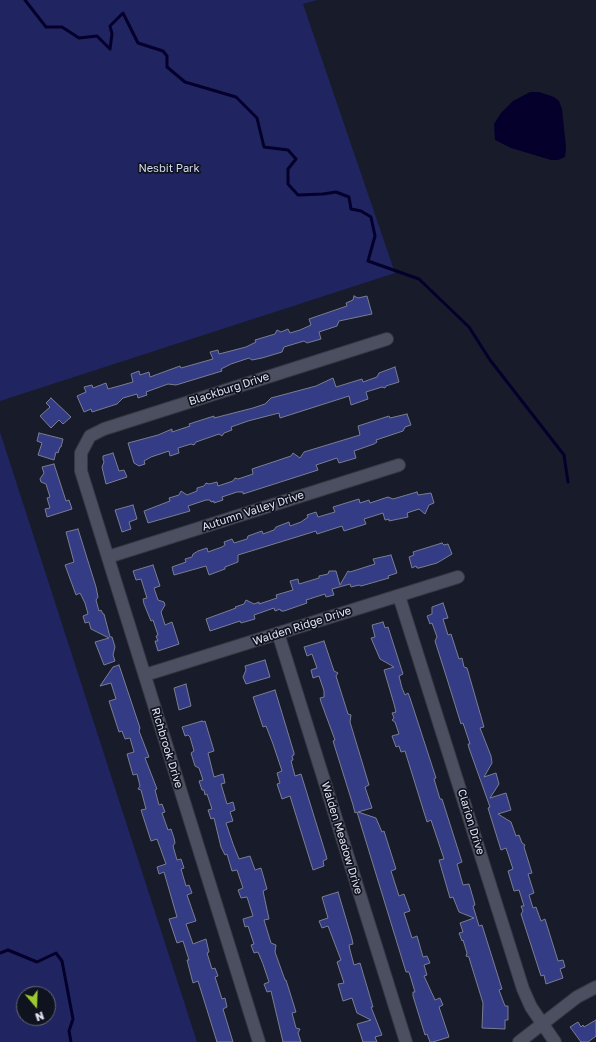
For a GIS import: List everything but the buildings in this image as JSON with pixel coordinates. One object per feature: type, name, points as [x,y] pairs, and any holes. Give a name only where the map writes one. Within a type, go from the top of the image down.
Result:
[{"type":"street","name":"Blackburg Drive","points":[[81,452],[90,436],[104,429],[387,339]]},
{"type":"street","name":"Richbrook Drive","points":[[81,452],[81,471],[259,1042]]},
{"type":"street","name":"Autumn Valley Drive","points":[[108,557],[399,465]]},
{"type":"street","name":"Walden Ridge Drive","points":[[145,675],[458,577]]},
{"type":"street","name":"Clarion Drive","points":[[399,596],[521,984],[531,1007],[556,1042]]},
{"type":"street","name":"Walden Meadow Drive","points":[[278,633],[406,1042]]},
{"type":"street","points":[[519,1042],[578,996],[596,988]]},
{"type":"green space","name":"Nesbit Park","points":[[0,0],[317,0],[303,4],[395,273],[0,401]]},
{"type":"green space","points":[[0,432],[197,1042],[0,1042]]},
{"type":"shaded area","points":[[530,92],[539,92],[554,97],[559,101],[562,109],[566,147],[565,157],[558,160],[551,160],[511,148],[495,140],[494,124],[501,113],[513,101]]},
{"type":"waterway","points":[[25,0],[46,27],[62,27],[79,38],[97,36],[110,49],[112,34],[110,26],[123,13],[138,43],[163,51],[167,56],[167,67],[185,82],[236,97],[257,118],[264,147],[288,150],[296,159],[288,169],[288,184],[298,195],[336,192],[349,197],[351,209],[361,211],[371,217],[375,236],[368,261],[419,279],[469,327],[490,360],[564,455],[568,482]]},
{"type":"waterway","points":[[0,953],[8,950],[37,962],[56,953],[62,961],[73,1019],[69,1031],[71,1042]]}]
